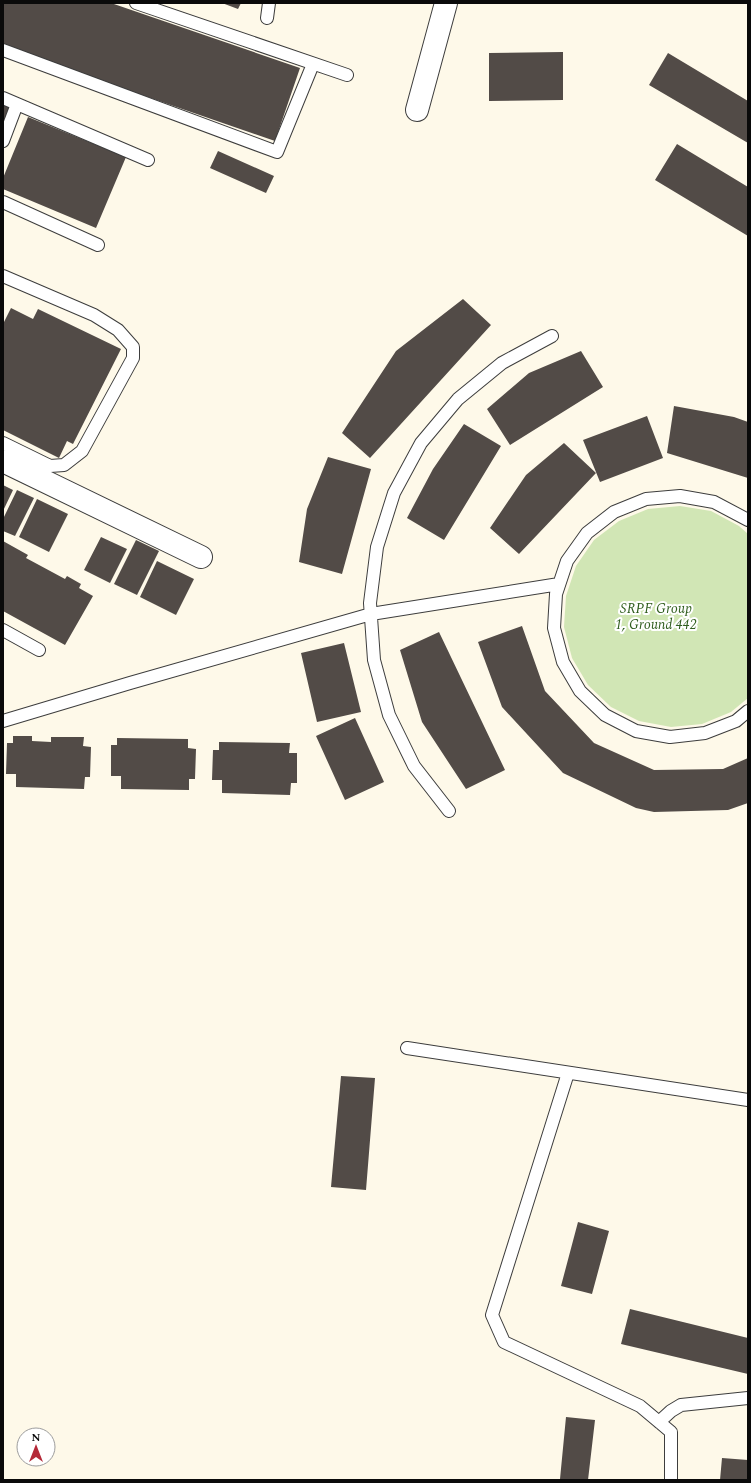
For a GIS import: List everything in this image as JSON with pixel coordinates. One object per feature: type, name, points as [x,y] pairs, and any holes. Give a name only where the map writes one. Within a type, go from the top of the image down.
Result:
[{"type":"street","points":[[417,110],[446,3]]},
{"type":"street","points":[[3,460],[201,557]]},
{"type":"lane","points":[[136,3],[347,76]]},
{"type":"lane","points":[[267,18],[269,3]]},
{"type":"lane","points":[[3,50],[277,152],[313,64]]},
{"type":"lane","points":[[3,98],[148,160]]},
{"type":"lane","points":[[3,141],[17,104]]},
{"type":"lane","points":[[3,202],[98,245]]},
{"type":"lane","points":[[3,276],[94,315],[118,330],[134,347],[134,358],[82,451],[70,461],[64,465],[50,466],[3,443]]},
{"type":"lane","points":[[449,811],[414,766],[389,715],[374,660],[370,603],[377,547],[394,493],[421,443],[458,399],[502,363],[552,336]]},
{"type":"lane","points":[[748,520],[714,502],[680,496],[646,499],[614,512],[587,533],[567,561],[556,594],[554,628],[563,662],[580,691],[605,715],[636,731],[670,737],[704,733],[736,721],[748,712]]},
{"type":"lane","points":[[3,721],[137,680],[371,614],[559,584]]},
{"type":"lane","points":[[3,630],[39,650]]},
{"type":"lane","points":[[407,1048],[748,1100]]},
{"type":"lane","points":[[568,1073],[492,1315],[504,1342],[640,1406],[670,1432],[671,1480]]},
{"type":"lane","points":[[659,1422],[670,1411],[681,1405],[748,1398]]},
{"type":"green space","name":"SRPF Group 1, Ground 442","points":[[680,506],[711,511],[739,526],[748,534],[748,698],[731,712],[702,724],[671,727],[639,721],[611,707],[588,685],[572,658],[564,627],[566,596],[576,566],[594,540],[619,521],[648,509]]},
{"type":"building","points":[[3,3],[111,3],[300,68],[275,141],[3,47]]},
{"type":"building","points":[[222,3],[241,3],[238,9]]},
{"type":"building","points":[[563,52],[563,100],[489,101],[489,53]]},
{"type":"building","points":[[668,53],[748,101],[748,143],[649,85]]},
{"type":"building","points":[[3,105],[10,107],[3,126]]},
{"type":"building","points":[[28,117],[126,157],[96,228],[3,189],[3,178]]},
{"type":"building","points":[[677,144],[748,187],[748,236],[655,180]]},
{"type":"building","points":[[218,151],[274,176],[266,193],[210,168]]},
{"type":"building","points":[[463,299],[491,325],[370,458],[342,433],[396,351]]},
{"type":"building","points":[[11,308],[33,319],[38,309],[121,349],[73,444],[67,441],[59,458],[3,430],[3,324]]},
{"type":"building","points":[[581,351],[603,387],[510,445],[487,409],[529,373]]},
{"type":"building","points":[[674,406],[734,417],[748,422],[748,478],[667,453]]},
{"type":"building","points":[[647,416],[663,458],[600,482],[583,440]]},
{"type":"building","points":[[464,424],[501,446],[444,540],[407,518],[433,469]]},
{"type":"building","points":[[564,443],[596,473],[519,554],[490,528],[526,475]]},
{"type":"building","points":[[328,457],[371,469],[342,574],[299,562],[307,509]]},
{"type":"building","points":[[3,485],[13,490],[3,511]]},
{"type":"building","points":[[17,490],[34,498],[15,536],[3,531],[3,519]]},
{"type":"building","points":[[37,499],[68,514],[49,552],[19,537]]},
{"type":"building","points":[[101,537],[127,549],[110,583],[84,570]]},
{"type":"building","points":[[136,540],[159,551],[137,595],[114,584]]},
{"type":"building","points":[[3,541],[28,555],[26,558],[65,579],[67,576],[81,584],[79,588],[93,596],[65,645],[3,611]]},
{"type":"building","points":[[157,561],[194,579],[176,615],[140,597]]},
{"type":"building","points":[[522,626],[545,691],[594,743],[654,770],[723,769],[748,758],[748,803],[728,810],[654,812],[636,808],[563,773],[502,707],[478,642]]},
{"type":"building","points":[[439,632],[505,770],[466,789],[422,722],[400,650]]},
{"type":"building","points":[[344,643],[361,712],[317,722],[301,653]]},
{"type":"building","points":[[355,718],[384,782],[345,800],[316,736]]},
{"type":"building","points":[[13,736],[32,736],[32,741],[51,742],[51,737],[84,737],[83,746],[91,747],[90,777],[85,777],[84,789],[16,787],[16,774],[6,774],[7,743],[13,743]]},
{"type":"building","points":[[117,738],[188,739],[188,748],[196,749],[195,779],[189,779],[189,790],[121,789],[121,776],[111,776],[111,745],[117,745]]},
{"type":"building","points":[[219,742],[290,743],[289,753],[297,753],[297,783],[291,783],[290,795],[222,793],[222,780],[212,780],[213,750],[219,750]]},
{"type":"building","points":[[341,1076],[375,1078],[366,1190],[331,1187]]},
{"type":"building","points":[[578,1222],[609,1231],[592,1294],[561,1286]]},
{"type":"building","points":[[630,1309],[748,1338],[748,1374],[621,1344]]},
{"type":"building","points":[[566,1417],[595,1420],[588,1480],[560,1479]]},
{"type":"building","points":[[722,1458],[748,1460],[748,1480],[720,1480]]}]
